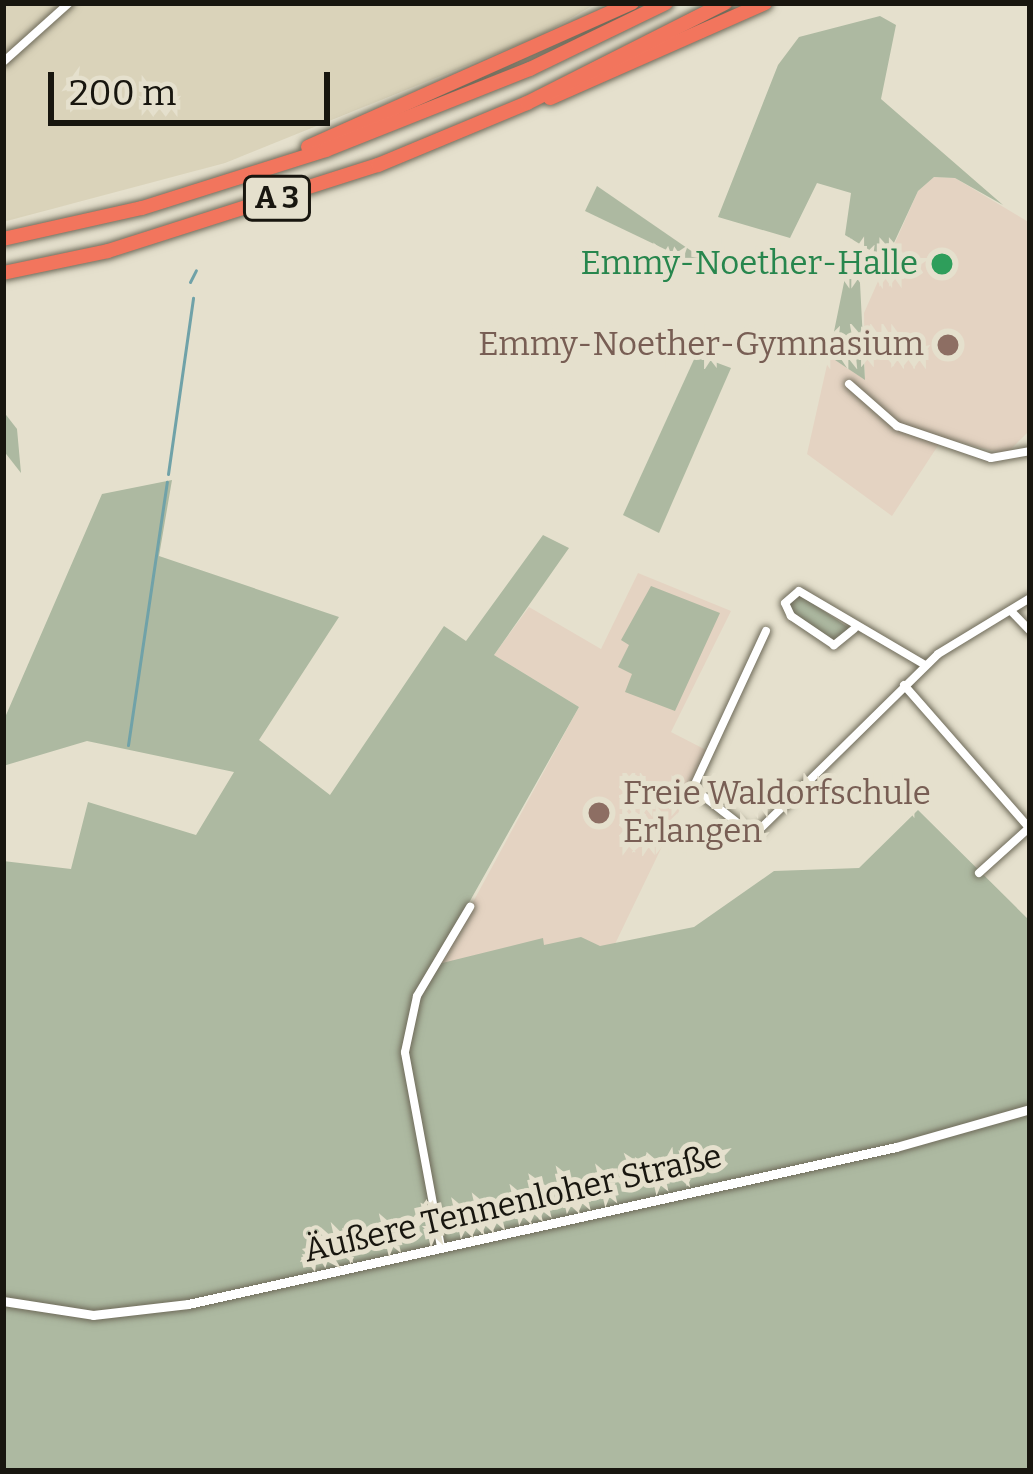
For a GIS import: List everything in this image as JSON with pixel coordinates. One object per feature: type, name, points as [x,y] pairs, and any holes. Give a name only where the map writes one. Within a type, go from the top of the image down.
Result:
[{"type":"highway","points":[[257,173],[628,3]]},
{"type":"highway","name":"A 3","points":[[3,239],[257,173],[418,116],[666,3]]},
{"type":"highway","name":"A 3","points":[[3,273],[108,250],[289,194],[527,103],[725,3]]},
{"type":"highway","points":[[527,103],[566,94],[765,3]]},
{"type":"street","points":[[3,62],[69,3]]},
{"type":"street","points":[[849,384],[897,426],[991,458],[1030,451]]},
{"type":"street","points":[[854,629],[799,591],[785,602],[791,616],[834,645],[854,629],[868,627],[925,665]]},
{"type":"street","points":[[766,631],[693,788],[748,831],[758,831],[925,665],[1030,598]]},
{"type":"street","points":[[1011,610],[1030,631]]},
{"type":"street","points":[[904,685],[1030,828],[979,873]]},
{"type":"street","points":[[441,1247],[405,1052],[417,996],[470,907]]},
{"type":"street","name":"Äußere Tennenloher Straße","points":[[3,1301],[93,1315],[148,1311],[896,1147],[1030,1109]]},
{"type":"shaded area","points":[[3,3],[597,3],[542,35],[225,163],[3,222]]},
{"type":"shaded area","name":"Emmy-Noether-Gymnasium","points":[[934,177],[955,178],[1030,223],[1030,430],[1006,454],[943,438],[892,516],[807,454],[829,356],[865,378],[864,313],[918,191]]},
{"type":"shaded area","name":"Freie Waldorfschule Erlangen","points":[[638,573],[731,611],[671,732],[708,751],[615,944],[436,970],[579,707],[494,655],[529,607],[601,649]]},
{"type":"green space","points":[[880,16],[896,25],[881,99],[1003,205],[955,178],[934,177],[918,191],[886,260],[845,235],[851,193],[817,183],[790,238],[718,217],[778,65],[799,37]]},
{"type":"green space","points":[[597,186],[703,259],[700,266],[585,211]]},
{"type":"green space","points":[[864,249],[874,260],[860,283],[865,380],[829,356],[850,253]]},
{"type":"green space","points":[[696,355],[731,368],[659,533],[623,515]]},
{"type":"green space","points":[[3,411],[17,429],[21,473],[3,450]]},
{"type":"green space","points":[[172,480],[159,556],[339,617],[259,740],[330,795],[444,626],[466,641],[543,535],[569,548],[494,655],[579,707],[434,965],[543,938],[544,945],[581,937],[600,946],[694,927],[774,871],[859,868],[918,810],[1030,921],[1030,1471],[3,1471],[3,861],[71,869],[88,802],[196,835],[234,772],[87,741],[3,766],[3,722],[102,494]]},
{"type":"green space","points":[[651,586],[720,613],[675,711],[625,692],[632,674],[618,667],[629,645],[621,640]]},
{"type":"green space","points":[[799,595],[849,628],[835,642],[792,614],[789,600]]},
{"type":"waterway","points":[[190,282],[196,270]]},
{"type":"waterway","points":[[168,474],[193,298]]},
{"type":"waterway","points":[[128,745],[167,482]]},
{"type":"place","name":"Emmy-Noether-Halle","points":[[942,264]]},
{"type":"place","name":"Emmy-Noether-Gymnasium","points":[[948,345]]},
{"type":"place","name":"Freie Waldorfschule Erlangen","points":[[599,813]]}]
